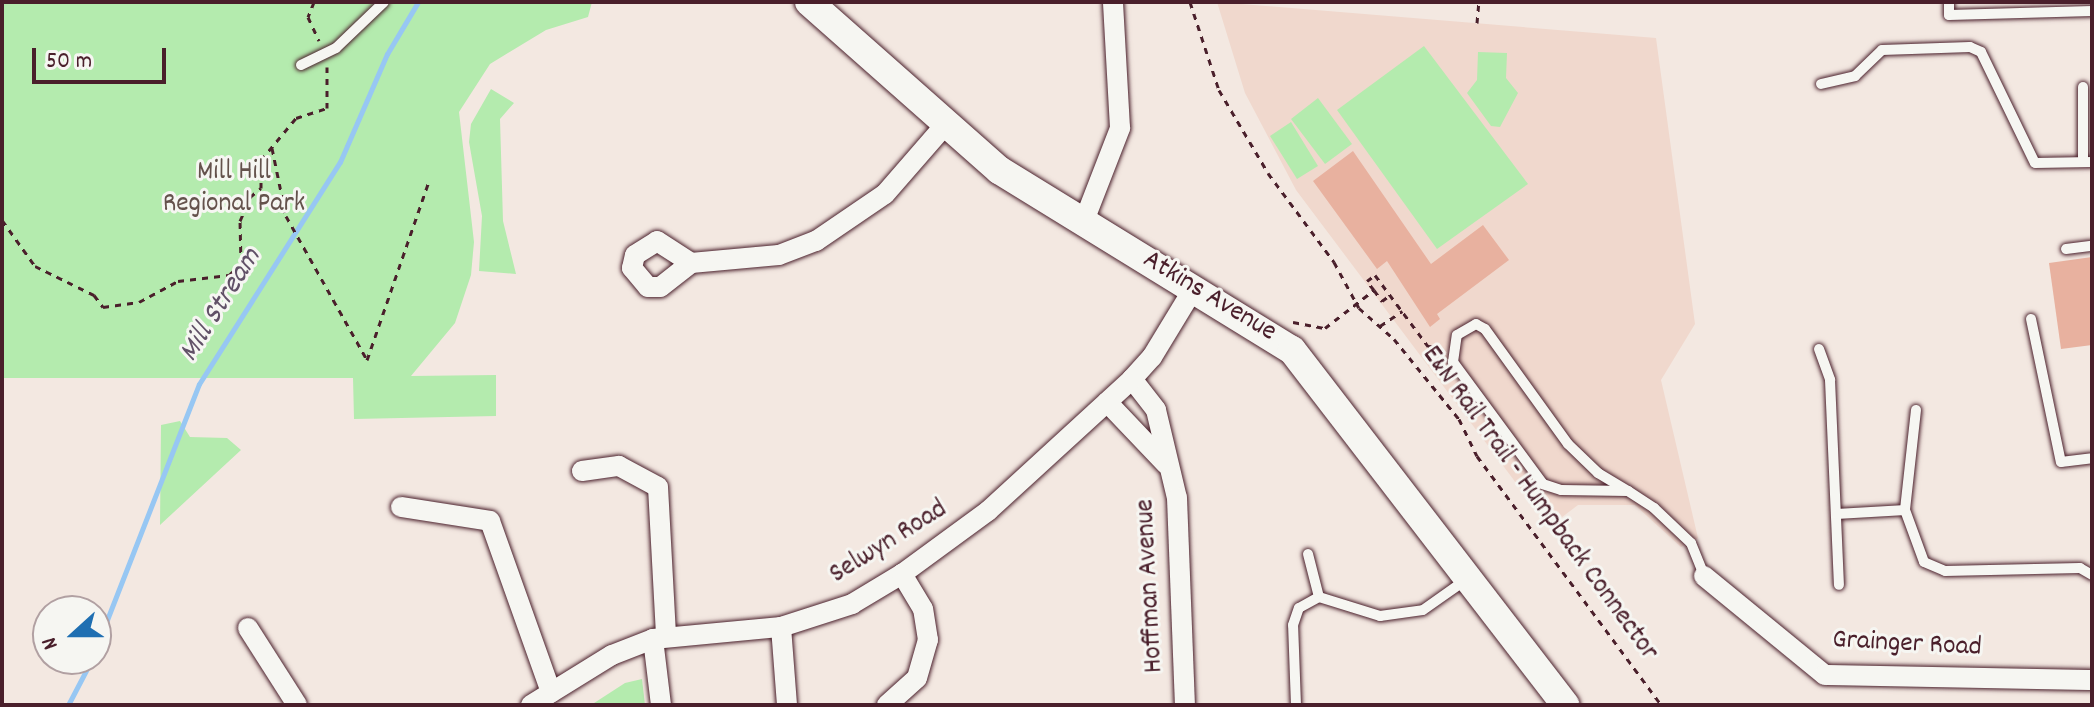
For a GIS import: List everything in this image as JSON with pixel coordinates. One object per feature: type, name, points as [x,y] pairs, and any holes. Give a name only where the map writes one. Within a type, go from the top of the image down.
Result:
[{"type":"street","name":"Atkins Avenue","points":[[809,2],[999,170],[1292,350],[1565,705]]},
{"type":"street","points":[[1084,221],[1120,128],[1123,102],[1113,2]]},
{"type":"street","points":[[691,263],[779,255],[816,241],[885,194],[945,125]]},
{"type":"street","name":"Selwyn Road","points":[[531,705],[612,655],[660,637],[781,627],[852,604],[902,574],[988,511],[1132,379],[1152,357],[1194,288]]},
{"type":"street","name":"Hoffman Avenue","points":[[1132,379],[1156,410],[1180,525],[1185,705]]},
{"type":"street","name":"Hoffman Avenue","points":[[1107,402],[1166,464]]},
{"type":"street","points":[[582,471],[619,466],[658,487],[661,705]]},
{"type":"street","points":[[401,507],[490,521],[551,692]]},
{"type":"street","points":[[887,705],[917,678],[928,640],[923,609],[902,574]]},
{"type":"street","name":"Grainger Road","points":[[1704,576],[1825,675],[2092,680]]},
{"type":"street","points":[[781,627],[787,705]]},
{"type":"street","points":[[248,628],[297,705]]},
{"type":"lane","points":[[301,65],[324,55],[384,2]]},
{"type":"lane","points":[[1949,2],[1949,15],[2031,7],[2092,11]]},
{"type":"lane","points":[[1821,84],[1855,76],[1882,50],[1970,47],[1981,52],[2035,163],[2088,162],[2083,87]]},
{"type":"lane","points":[[2066,249],[2092,246]]},
{"type":"lane","points":[[2031,319],[2061,462],[2092,458]]},
{"type":"lane","points":[[1628,491],[1561,490],[1543,484],[1453,362],[1453,347],[1465,327],[1485,329],[1568,444],[1628,491],[1691,543],[1704,576]]},
{"type":"lane","points":[[1819,349],[1830,380],[1839,585]]},
{"type":"lane","points":[[1916,410],[1905,510],[1924,562],[1945,571],[2080,568],[2092,575]]},
{"type":"lane","points":[[1837,514],[1905,510]]},
{"type":"lane","points":[[1308,554],[1319,597]]},
{"type":"lane","points":[[1296,705],[1293,625],[1299,608],[1319,597],[1380,616],[1401,616],[1423,610],[1469,578]]},
{"type":"path","points":[[2,220],[35,266],[94,295],[103,307],[139,302],[178,281],[229,275],[241,264],[243,208],[261,188],[261,160],[296,118],[327,108],[324,55],[308,17],[314,2]]},
{"type":"path","name":"E&N Rail Trail - Humpback Connector","points":[[1190,2],[1207,62],[1248,144],[1334,262],[1351,296],[1459,419],[1477,456],[1661,705]]},
{"type":"path","points":[[1477,23],[1479,2]]},
{"type":"path","points":[[272,148],[286,216],[367,360],[429,181]]},
{"type":"path","points":[[1390,295],[1382,301],[1367,281],[1375,275],[1390,295],[1402,311],[1428,346],[1453,347]]},
{"type":"path","points":[[1293,322],[1325,328],[1374,290]]},
{"type":"path","points":[[1380,326],[1402,311]]},
{"type":"shaded area","points":[[1217,2],[1656,38],[1695,324],[1661,380],[1698,538],[1681,547],[1635,505],[1578,505],[1549,527],[1296,190],[1245,93]]},
{"type":"green space","name":"Mill Hill Regional Park","points":[[2,2],[592,2],[588,17],[546,30],[490,64],[459,112],[474,242],[471,275],[455,323],[411,376],[496,375],[496,416],[354,419],[353,378],[2,378]]},
{"type":"green space","points":[[1424,46],[1528,184],[1437,249],[1337,110]]},
{"type":"green space","points":[[1478,52],[1507,53],[1506,78],[1518,93],[1500,127],[1491,126],[1467,93],[1477,80]]},
{"type":"green space","points":[[491,89],[514,103],[500,119],[503,221],[516,274],[479,271],[482,216],[469,142],[471,124]]},
{"type":"green space","points":[[1318,98],[1352,144],[1325,164],[1291,119]]},
{"type":"green space","points":[[1291,122],[1318,166],[1297,179],[1270,136]]},
{"type":"green space","points":[[180,421],[190,437],[227,438],[241,450],[160,525],[161,425]]},
{"type":"green space","points":[[642,679],[645,705],[591,705],[625,683]]},
{"type":"building","points":[[1353,151],[1431,264],[1483,225],[1509,260],[1437,314],[1440,319],[1430,327],[1387,261],[1377,269],[1313,181]]},
{"type":"building","points":[[2092,257],[2092,345],[2061,349],[2049,263]]},
{"type":"waterway","name":"Mill Stream","points":[[112,607],[199,384],[340,162],[387,54],[418,2]]},
{"type":"waterway","name":"Mill Stream","points":[[68,705],[84,675]]}]
